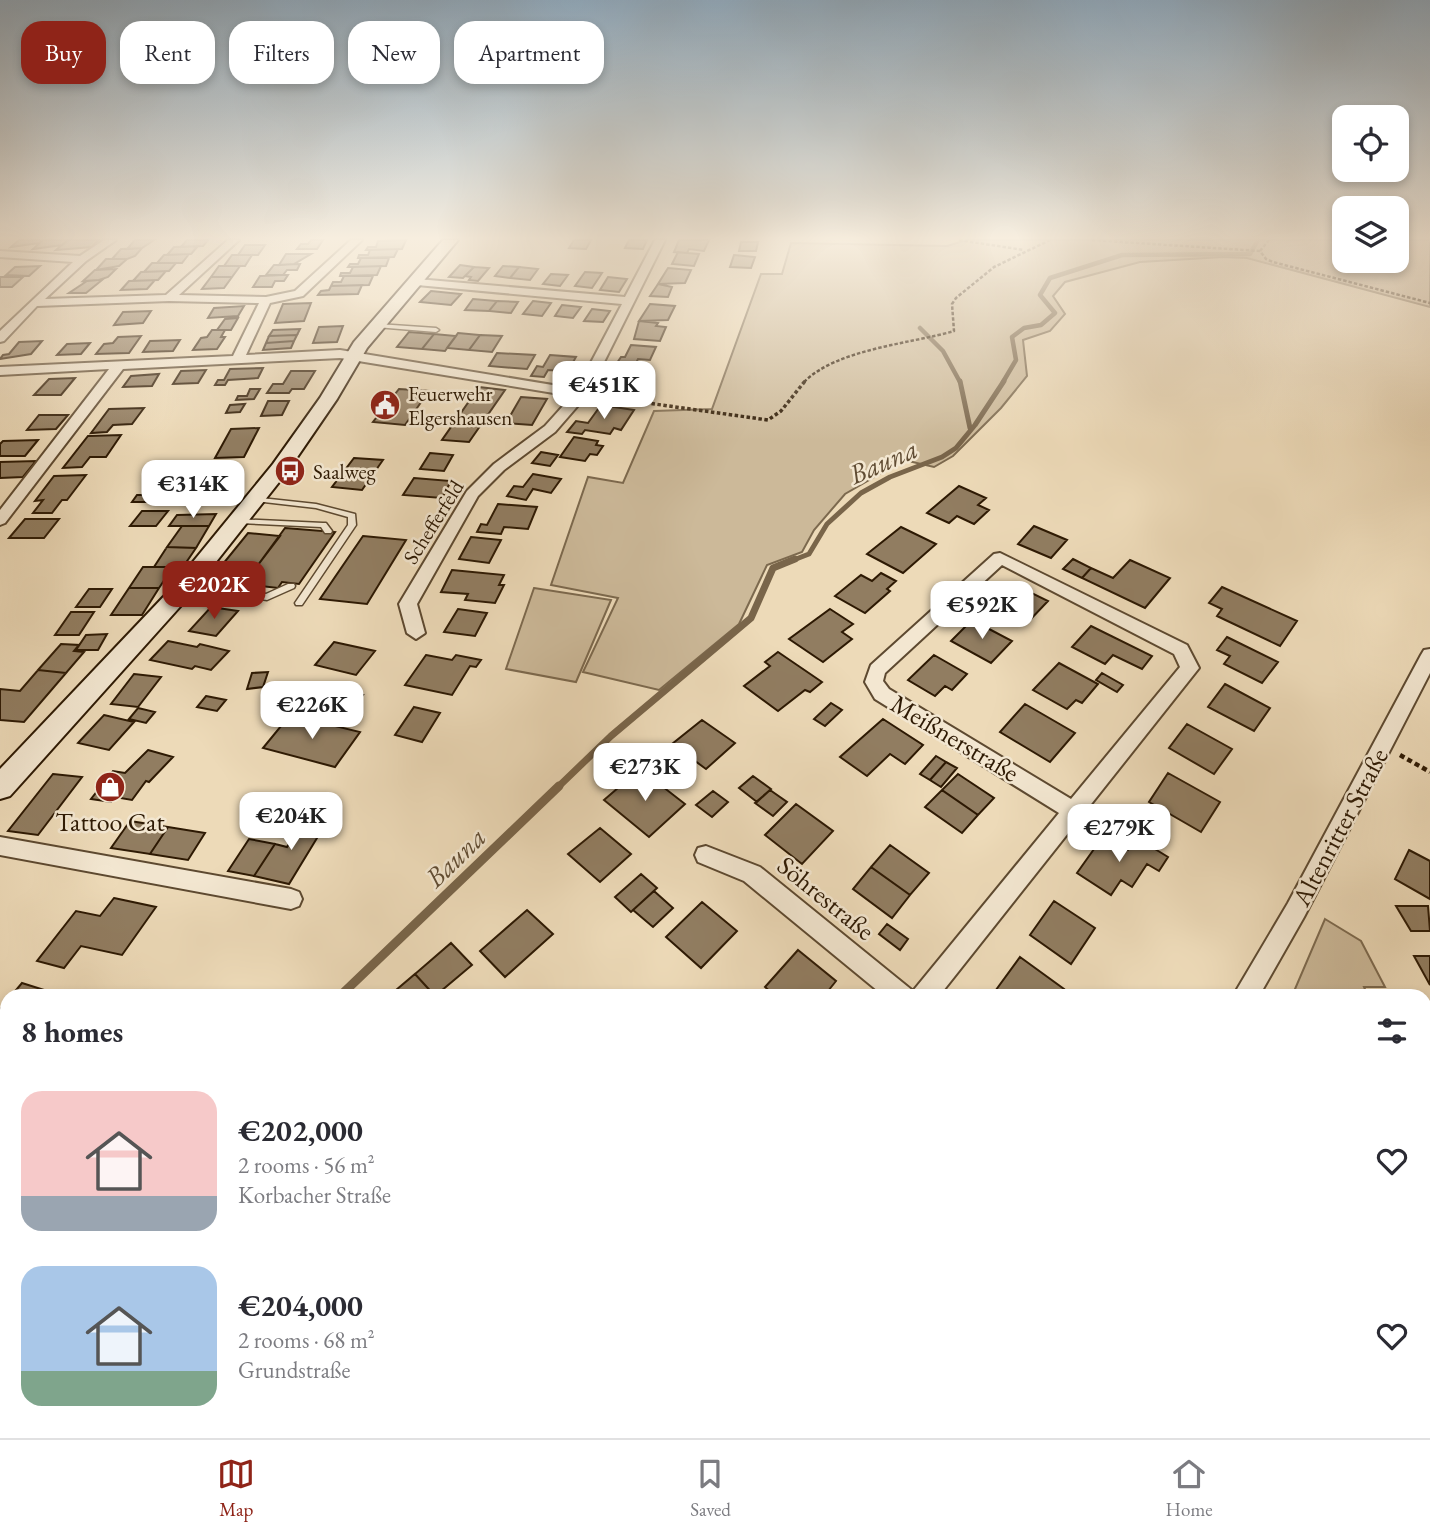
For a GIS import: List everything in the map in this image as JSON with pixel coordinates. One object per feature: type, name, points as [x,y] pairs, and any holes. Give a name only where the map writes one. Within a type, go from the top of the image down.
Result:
[{"type":"street","points":[[0,338],[31,307]]},
{"type":"street","points":[[239,359],[263,307]]},
{"type":"street","points":[[0,788],[187,584],[314,419],[353,356],[395,307]]},
{"type":"street","name":"Schefferfeld","points":[[416,633],[408,604],[472,494],[499,467],[550,429],[581,394],[625,307]]},
{"type":"street","points":[[0,371],[340,354],[581,394]]},
{"type":"street","points":[[0,520],[119,365]]},
{"type":"street","name":"Meißnerstraße","points":[[929,989],[1074,811],[1190,668],[1181,650],[1000,558],[877,670],[874,682],[882,694],[1074,811]]},
{"type":"street","name":"Altenritter Straße","points":[[1249,989],[1296,910],[1430,655]]},
{"type":"street","points":[[0,846],[291,899]]},
{"type":"street","name":"Söhrestraße","points":[[706,855],[752,874],[894,989]]},
{"type":"lane","points":[[378,326],[436,330]]},
{"type":"lane","points":[[255,499],[316,506],[352,516],[352,525],[299,603]]},
{"type":"lane","points":[[238,521],[323,524],[328,531]]},
{"type":"lane","points":[[187,584],[267,597],[290,586]]},
{"type":"path","points":[[581,394],[768,420],[779,415],[805,381],[814,374],[849,358],[954,331],[952,307]]},
{"type":"path","points":[[1382,746],[1430,772]]},
{"type":"shaded area","points":[[749,307],[1060,307],[1065,314],[1050,331],[1023,340],[1027,376],[1001,408],[953,456],[934,467],[904,460],[845,494],[814,530],[802,552],[767,565],[739,624],[659,690],[583,672],[618,598],[551,585],[588,477],[623,483],[654,411],[712,409]]},
{"type":"shaded area","points":[[534,588],[611,600],[576,682],[506,669]]},
{"type":"shaded area","points":[[1325,919],[1361,941],[1385,987],[1364,987],[1365,989],[1295,989]]},
{"type":"building","points":[[243,307],[238,316],[208,318],[214,308]]},
{"type":"building","points":[[282,307],[309,307],[304,321],[275,323]]},
{"type":"building","points":[[467,307],[492,307],[489,311],[465,310]]},
{"type":"building","points":[[492,307],[515,307],[511,313],[489,311]]},
{"type":"building","points":[[528,307],[548,307],[542,316],[523,314]]},
{"type":"building","points":[[561,307],[581,307],[573,318],[555,316]]},
{"type":"building","points":[[648,307],[674,307],[668,320],[639,321]]},
{"type":"building","points":[[592,309],[610,311],[603,322],[584,321]]},
{"type":"building","points":[[151,311],[143,323],[114,325],[123,312]]},
{"type":"building","points":[[238,318],[231,330],[217,330],[225,319]]},
{"type":"building","points":[[639,321],[658,323],[656,326],[666,327],[660,341],[634,339]]},
{"type":"building","points":[[343,326],[337,342],[313,343],[319,327]]},
{"type":"building","points":[[300,329],[297,335],[269,336],[273,330]]},
{"type":"building","points":[[212,330],[225,330],[221,337],[225,337],[217,349],[193,350],[201,338],[207,337]]},
{"type":"building","points":[[409,332],[434,334],[422,349],[397,347]]},
{"type":"building","points":[[458,333],[480,335],[469,350],[447,348]]},
{"type":"building","points":[[434,334],[456,336],[445,351],[422,349]]},
{"type":"building","points":[[297,335],[294,341],[266,343],[269,336]]},
{"type":"building","points":[[480,335],[502,336],[492,352],[469,350]]},
{"type":"building","points":[[141,336],[129,353],[96,354],[104,344],[113,343],[118,337]]},
{"type":"building","points":[[180,340],[173,351],[143,352],[150,341]]},
{"type":"building","points":[[42,341],[31,354],[0,359],[9,354],[19,342]]},
{"type":"building","points":[[294,341],[291,348],[263,350],[266,343]]},
{"type":"building","points":[[90,343],[81,354],[57,355],[67,344]]},
{"type":"building","points":[[631,345],[656,347],[650,360],[638,359],[635,365],[617,363],[621,357],[625,357]]},
{"type":"building","points":[[497,353],[535,355],[527,369],[489,366]]},
{"type":"building","points":[[550,355],[576,357],[568,371],[548,370],[544,377],[531,376],[537,366],[543,367]]},
{"type":"building","points":[[617,363],[635,365],[633,369],[641,370],[632,389],[603,387]]},
{"type":"building","points":[[263,368],[258,378],[228,380],[225,385],[215,385],[218,380],[224,380],[230,369]]},
{"type":"building","points":[[206,370],[198,383],[173,384],[181,371]]},
{"type":"building","points":[[291,371],[315,371],[304,389],[292,389],[289,393],[267,393],[273,384],[283,384]]},
{"type":"building","points":[[159,374],[152,386],[123,387],[131,376]]},
{"type":"building","points":[[75,378],[61,395],[34,395],[49,379]]},
{"type":"building","points":[[479,387],[505,390],[469,442],[442,440]]},
{"type":"building","points":[[250,389],[260,389],[254,399],[236,400],[238,396],[247,396]]},
{"type":"building","points":[[399,389],[429,391],[405,425],[373,422]]},
{"type":"building","points":[[521,397],[547,399],[532,425],[506,423]]},
{"type":"building","points":[[268,401],[289,401],[282,415],[261,416]]},
{"type":"building","points":[[245,404],[240,412],[226,413],[230,405]]},
{"type":"building","points":[[601,405],[634,410],[621,430],[614,428],[610,434],[585,430],[582,434],[567,432],[576,421],[588,423]]},
{"type":"building","points":[[144,408],[132,424],[113,425],[107,432],[91,433],[109,409]]},
{"type":"building","points":[[39,415],[68,415],[56,429],[27,430]]},
{"type":"building","points":[[259,428],[244,457],[215,458],[231,429]]},
{"type":"building","points":[[121,435],[106,457],[90,457],[82,467],[63,468],[88,436]]},
{"type":"building","points":[[574,437],[598,441],[596,445],[603,446],[597,455],[590,454],[585,461],[560,457]]},
{"type":"building","points":[[38,440],[25,456],[0,456],[0,444],[3,441]]},
{"type":"building","points":[[541,452],[558,455],[550,466],[532,463]]},
{"type":"building","points":[[430,453],[453,455],[444,471],[420,469]]},
{"type":"building","points":[[354,458],[383,460],[362,490],[332,487]]},
{"type":"building","points":[[36,461],[23,477],[0,478],[0,462]]},
{"type":"building","points":[[180,473],[216,473],[195,503],[158,503]]},
{"type":"building","points":[[533,474],[561,479],[551,493],[533,489],[526,500],[507,496],[514,486],[523,487]]},
{"type":"building","points":[[86,475],[67,500],[62,500],[52,513],[33,513],[43,500],[35,501],[54,476]]},
{"type":"building","points":[[414,478],[451,481],[442,498],[403,495]]},
{"type":"building","points":[[959,486],[986,498],[978,505],[989,510],[974,524],[957,516],[949,523],[927,513]]},
{"type":"building","points":[[137,495],[153,495],[148,502],[132,502]]},
{"type":"building","points":[[498,504],[537,507],[528,529],[504,527],[501,534],[477,532],[481,524],[487,525]]},
{"type":"building","points":[[142,511],[168,511],[156,526],[130,526]]},
{"type":"building","points":[[216,514],[209,526],[169,526],[177,515]]},
{"type":"building","points":[[25,519],[59,519],[44,538],[9,538]]},
{"type":"building","points":[[182,526],[209,526],[196,548],[167,547]]},
{"type":"building","points":[[1034,526],[1067,540],[1051,558],[1018,544]]},
{"type":"building","points":[[901,527],[936,544],[903,573],[867,554]]},
{"type":"building","points":[[285,528],[335,532],[299,584],[282,582],[278,588],[244,584]]},
{"type":"building","points":[[248,533],[280,536],[248,578],[214,575]]},
{"type":"building","points":[[363,536],[406,540],[367,604],[320,599]]},
{"type":"building","points":[[471,537],[501,540],[489,563],[459,559]]},
{"type":"building","points":[[167,547],[196,548],[183,567],[154,567]]},
{"type":"building","points":[[1073,559],[1091,568],[1082,578],[1063,569]]},
{"type":"building","points":[[1130,560],[1170,578],[1145,608],[1082,578],[1091,568],[1113,578]]},
{"type":"building","points":[[143,567],[173,567],[159,588],[129,588]]},
{"type":"building","points":[[452,570],[504,575],[499,585],[504,585],[495,603],[465,600],[468,594],[441,592]]},
{"type":"building","points":[[881,573],[896,581],[887,589],[890,591],[865,613],[835,596],[861,575],[872,581]]},
{"type":"building","points":[[1011,583],[1048,601],[1028,622],[1015,615],[1007,624],[982,611]]},
{"type":"building","points":[[1222,587],[1297,621],[1280,646],[1217,616],[1222,609],[1209,603]]},
{"type":"building","points":[[129,588],[159,588],[142,615],[111,615]]},
{"type":"building","points":[[89,589],[112,589],[100,607],[76,607]]},
{"type":"building","points":[[211,607],[238,611],[216,636],[189,631]]},
{"type":"building","points":[[458,609],[487,613],[475,636],[444,632]]},
{"type":"building","points":[[830,609],[853,624],[842,632],[852,639],[823,662],[789,639]]},
{"type":"building","points":[[71,612],[94,612],[79,635],[55,635]]},
{"type":"building","points":[[972,620],[1012,641],[991,663],[951,641]]},
{"type":"building","points":[[1091,626],[1152,656],[1142,669],[1113,655],[1105,664],[1072,647]]},
{"type":"building","points":[[107,634],[98,650],[76,650],[86,635]]},
{"type":"building","points":[[1227,637],[1278,662],[1262,683],[1224,664],[1230,656],[1217,650]]},
{"type":"building","points":[[168,641],[197,647],[200,644],[229,651],[211,670],[150,660]]},
{"type":"building","points":[[334,642],[375,651],[356,675],[315,665]]},
{"type":"building","points":[[61,644],[79,645],[74,651],[84,652],[66,673],[38,670]]},
{"type":"building","points":[[778,652],[822,682],[810,692],[805,690],[778,711],[744,686],[770,666],[765,662]]},
{"type":"building","points":[[426,655],[452,660],[456,655],[481,660],[476,667],[470,666],[452,695],[405,685]]},
{"type":"building","points":[[934,655],[967,674],[952,690],[945,686],[935,696],[908,680]]},
{"type":"building","points":[[1059,663],[1098,684],[1082,703],[1076,700],[1067,709],[1033,690]]},
{"type":"building","points":[[38,670],[66,673],[24,722],[0,720],[0,689],[20,691]]},
{"type":"building","points":[[268,672],[263,687],[247,689],[252,673]]},
{"type":"building","points":[[1102,673],[1123,685],[1117,692],[1096,680]]},
{"type":"building","points":[[134,674],[161,677],[138,707],[111,704]]},
{"type":"building","points":[[1225,684],[1270,708],[1254,731],[1208,707]]},
{"type":"building","points":[[333,688],[363,695],[348,716],[318,709]]},
{"type":"building","points":[[206,696],[226,700],[217,711],[197,707]]},
{"type":"building","points":[[831,703],[842,710],[825,726],[814,719]]},
{"type":"building","points":[[1025,704],[1075,733],[1050,762],[1000,732]]},
{"type":"building","points":[[414,707],[440,713],[422,742],[395,735]]},
{"type":"building","points":[[138,708],[155,712],[146,723],[129,719]]},
{"type":"building","points":[[104,715],[134,722],[109,750],[78,743]]},
{"type":"building","points":[[290,715],[360,732],[335,767],[263,748]]},
{"type":"building","points":[[883,719],[923,745],[905,764],[890,754],[867,776],[840,757]]},
{"type":"building","points":[[702,720],[735,743],[706,769],[672,744]]},
{"type":"building","points":[[1187,724],[1232,749],[1214,774],[1169,748]]},
{"type":"building","points":[[148,750],[173,757],[149,782],[146,781],[132,800],[115,797],[111,802],[91,799],[113,771],[125,773]]},
{"type":"building","points":[[936,756],[946,762],[930,780],[920,774]]},
{"type":"building","points":[[946,762],[957,768],[941,787],[930,780]]},
{"type":"building","points":[[640,769],[685,804],[649,837],[604,800]]},
{"type":"building","points":[[1168,773],[1220,802],[1201,832],[1149,802]]},
{"type":"building","points":[[53,774],[82,777],[38,835],[8,831]]},
{"type":"building","points":[[958,774],[994,798],[978,815],[942,790]]},
{"type":"building","points":[[753,776],[771,789],[757,802],[739,788]]},
{"type":"building","points":[[770,790],[787,802],[773,816],[755,803]]},
{"type":"building","points":[[942,790],[978,815],[962,833],[925,807]]},
{"type":"building","points":[[713,791],[728,802],[712,817],[696,805]]},
{"type":"building","points":[[796,804],[833,831],[802,864],[765,835]]},
{"type":"building","points":[[307,815],[328,820],[289,884],[254,876],[275,844],[287,847]]},
{"type":"building","points":[[130,821],[168,827],[150,854],[111,848]]},
{"type":"building","points":[[168,827],[205,833],[188,860],[150,854]]},
{"type":"building","points":[[600,828],[631,854],[600,882],[568,854]]},
{"type":"building","points":[[1104,835],[1128,850],[1137,838],[1168,857],[1159,871],[1147,864],[1132,887],[1121,880],[1111,895],[1077,873]]},
{"type":"building","points":[[249,839],[275,844],[254,876],[228,871]]},
{"type":"building","points":[[890,845],[929,873],[910,895],[871,867]]},
{"type":"building","points":[[1409,850],[1430,861],[1430,899],[1395,879]]},
{"type":"building","points":[[871,867],[910,895],[892,918],[853,889]]},
{"type":"building","points":[[641,874],[657,888],[631,912],[615,897]]},
{"type":"building","points":[[654,891],[673,908],[653,927],[633,910]]},
{"type":"building","points":[[114,898],[156,907],[122,955],[81,946],[64,968],[37,961],[76,911],[100,916]]},
{"type":"building","points":[[1054,901],[1095,928],[1071,964],[1030,935]]},
{"type":"building","points":[[702,902],[737,931],[701,968],[666,937]]},
{"type":"building","points":[[1396,906],[1428,906],[1430,931],[1411,931]]},
{"type":"building","points":[[527,910],[553,934],[505,977],[480,951]]},
{"type":"building","points":[[887,924],[908,939],[900,950],[879,934]]},
{"type":"building","points":[[451,943],[472,965],[443,989],[429,989],[415,974]]},
{"type":"building","points":[[798,950],[836,981],[830,989],[765,987]]},
{"type":"building","points":[[1414,956],[1430,956],[1430,985]]},
{"type":"building","points":[[1020,957],[1064,989],[997,989]]},
{"type":"building","points":[[415,974],[429,989],[397,989]]},
{"type":"building","points":[[22,983],[41,989],[17,989]]},
{"type":"waterway","name":"Bauna","points":[[1003,382],[1016,360],[1012,337],[1024,328],[1041,325],[1055,313],[1050,307]]},
{"type":"waterway","points":[[920,328],[943,351],[960,382]]},
{"type":"waterway","points":[[960,381],[970,428]]},
{"type":"waterway","name":"Bauna","points":[[791,561],[809,554],[827,524],[861,493],[890,477],[942,457],[956,448],[1004,381]]},
{"type":"waterway","name":"Bauna","points":[[557,788],[611,736],[751,618],[773,568],[795,559]]},
{"type":"waterway","name":"Bauna","points":[[347,989],[559,786]]},
{"type":"place","name":"Feuerwehr Elgershausen","points":[[385,405]]},
{"type":"place","name":"Saalweg","points":[[290,471]]},
{"type":"place","name":"Tattoo Cat","points":[[110,787]]}]
